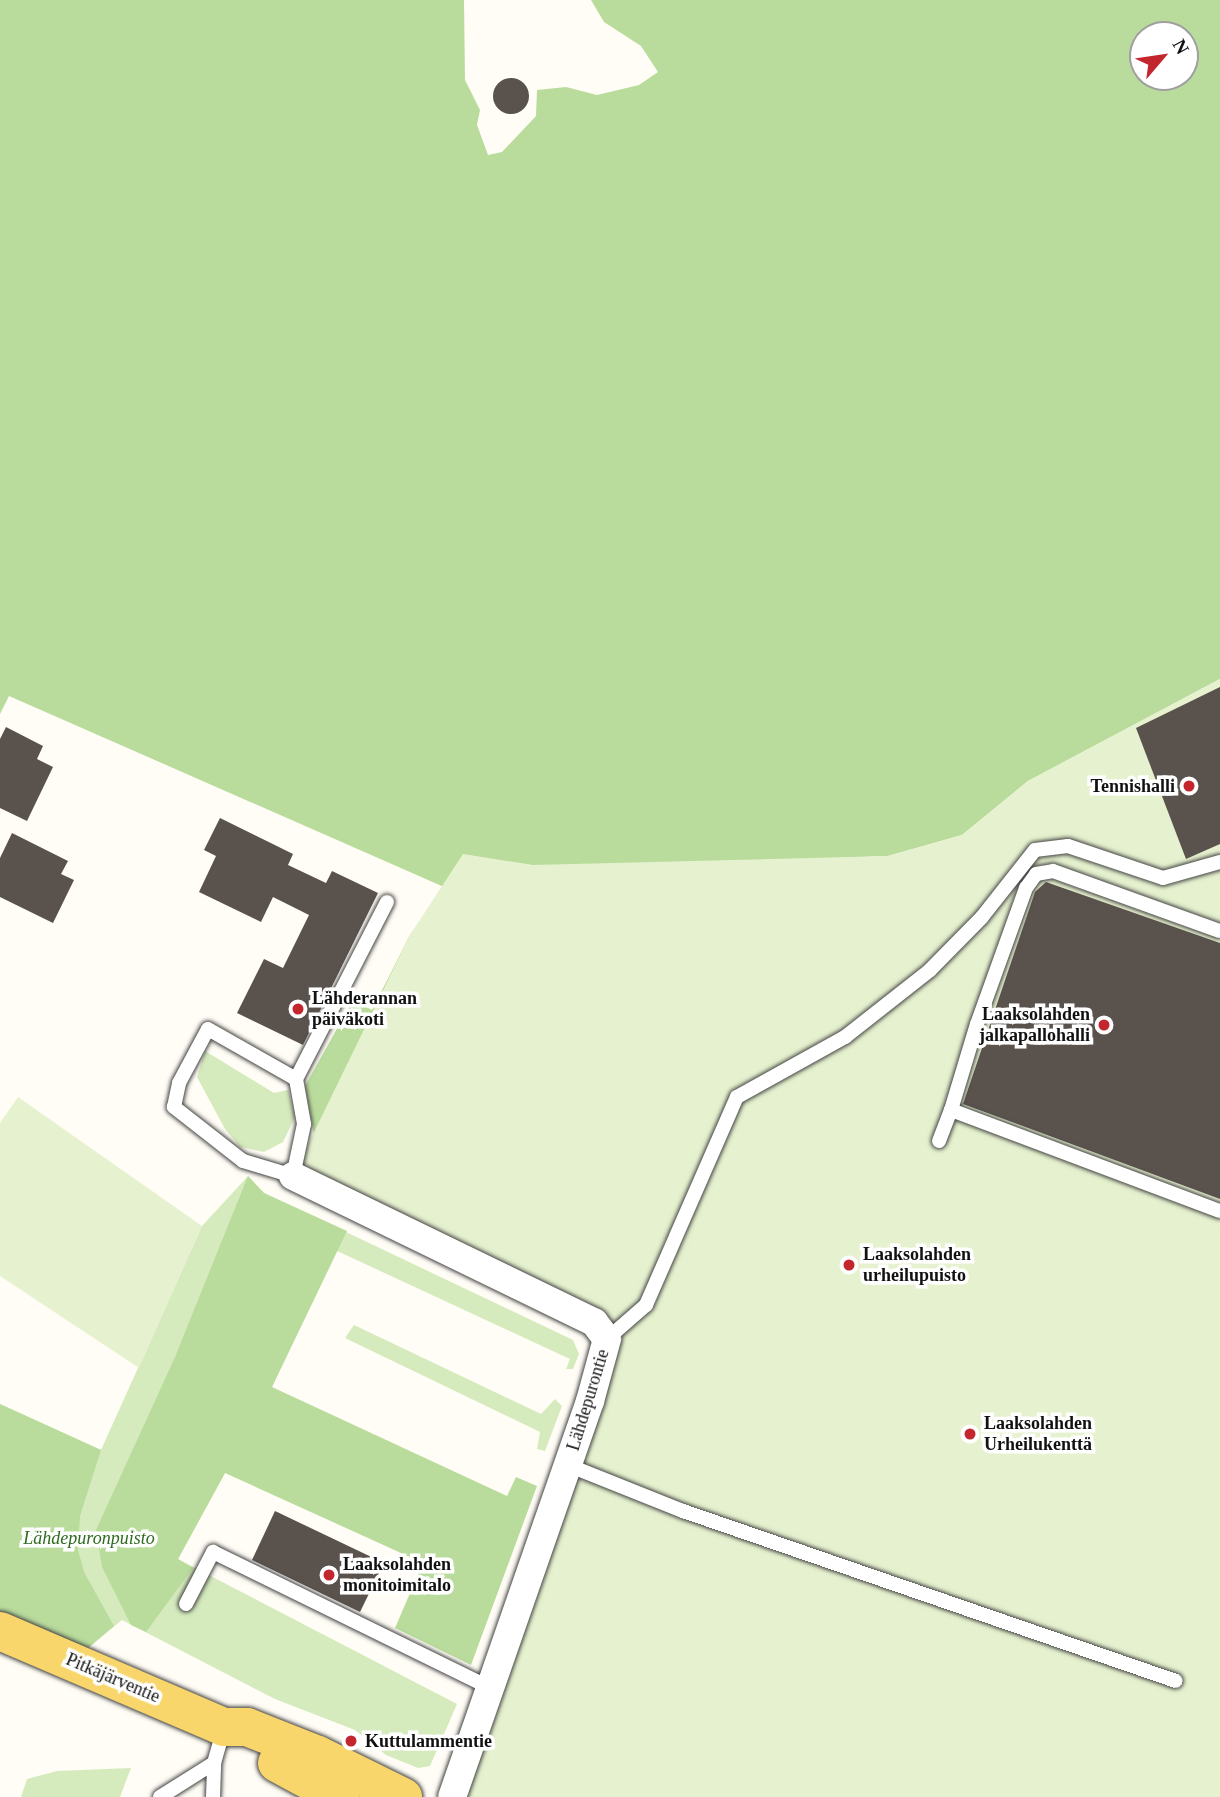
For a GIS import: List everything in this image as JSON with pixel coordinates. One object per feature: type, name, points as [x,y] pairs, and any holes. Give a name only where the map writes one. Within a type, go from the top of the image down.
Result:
[{"type":"main road","name":"Pitkäjärventie","points":[[0,1631],[224,1727],[259,1732],[403,1797]]},
{"type":"main road","name":"Pitkäjärventie","points":[[224,1727],[236,1741],[340,1797]]},
{"type":"street","name":"Lähdepurontie","points":[[293,1176],[594,1322],[607,1339],[568,1465],[452,1797]]},
{"type":"lane","points":[[607,1339],[646,1305],[737,1097],[845,1037],[930,970],[982,917],[1035,850],[1068,846],[1163,878],[1220,862]]},
{"type":"lane","points":[[939,1141],[977,1024],[1026,888],[1036,874],[1053,871],[1220,931]]},
{"type":"lane","points":[[296,1079],[208,1029],[179,1083],[174,1107],[243,1161],[293,1176],[304,1124],[296,1079],[387,902]]},
{"type":"lane","points":[[951,1110],[1220,1211]]},
{"type":"lane","points":[[568,1465],[683,1511],[1177,1681]]},
{"type":"lane","points":[[186,1604],[213,1552],[490,1688]]},
{"type":"lane","points":[[213,1797],[214,1763],[224,1727]]},
{"type":"lane","points":[[160,1797],[214,1763]]},
{"type":"green space","points":[[0,0],[464,0],[465,80],[480,110],[477,125],[488,155],[502,152],[536,116],[537,90],[566,87],[597,95],[639,85],[658,72],[641,46],[604,22],[591,0],[1220,0],[1220,679],[1028,781],[962,835],[888,856],[862,857],[322,1178],[305,1086],[353,1000],[372,1010],[410,935],[444,887],[9,696],[0,714]]},
{"type":"green space","name":"Laaksolahden urheilupuisto","points":[[1220,679],[1220,1797],[452,1797],[607,1339],[361,1208],[300,1161],[410,935],[463,854],[533,865],[888,856],[962,835],[1028,781]]},
{"type":"green space","points":[[205,1051],[274,1093],[288,1090],[295,1117],[283,1142],[264,1152],[240,1147],[225,1129],[197,1077]]},
{"type":"green space","points":[[18,1097],[202,1226],[139,1368],[0,1276],[0,1123]]},
{"type":"green space","name":"Lähdepuronpuisto","points":[[248,1176],[264,1193],[573,1340],[579,1354],[573,1369],[566,1369],[570,1359],[335,1250],[272,1387],[178,1559],[457,1704],[430,1766],[418,1768],[386,1755],[355,1730],[275,1699],[122,1620],[88,1648],[0,1404],[101,1450],[202,1226]]},
{"type":"green space","points":[[248,1176],[264,1193],[347,1231],[272,1387],[507,1496],[516,1477],[537,1486],[471,1665],[395,1628],[423,1563],[225,1473],[178,1559],[193,1568],[146,1632],[131,1625],[102,1567],[96,1530],[175,1357]]},
{"type":"green space","points":[[354,1325],[541,1414],[555,1399],[562,1406],[545,1451],[537,1449],[540,1432],[345,1338]]},
{"type":"green space","points":[[0,1404],[101,1450],[80,1516],[78,1550],[84,1572],[114,1626],[88,1648],[0,1615]]},
{"type":"green space","points":[[131,1768],[120,1797],[21,1797],[27,1779],[57,1771]]},
{"type":"building","points":[[511,78],[524,83],[529,96],[524,109],[511,114],[498,109],[493,96],[498,83]]},
{"type":"building","name":"Tennishalli","points":[[1220,687],[1220,844],[1186,859],[1136,728]]},
{"type":"building","points":[[6,727],[43,746],[37,759],[53,767],[27,821],[0,808],[0,739]]},
{"type":"building","name":"Lähderannan päiväkoti","points":[[220,818],[293,854],[288,865],[326,883],[332,871],[378,893],[303,1045],[237,1013],[264,959],[283,968],[309,915],[273,897],[261,922],[199,892],[216,856],[204,850]]},
{"type":"building","points":[[12,833],[68,861],[61,874],[74,880],[53,923],[0,897],[0,858]]},
{"type":"building","name":"Laaksolahden jalkapallohalli","points":[[1046,882],[1220,943],[1220,1199],[963,1104],[1035,892]]},
{"type":"building","points":[[275,1511],[384,1563],[360,1612],[252,1560]]},
{"type":"place","name":"Tennishalli","points":[[1189,786]]},
{"type":"place","name":"Lähderannan päiväkoti","points":[[298,1009]]},
{"type":"place","name":"Laaksolahden jalkapallohalli","points":[[1104,1025]]},
{"type":"place","name":"Laaksolahden urheilupuisto","points":[[849,1265]]},
{"type":"place","name":"Laaksolahden Urheilukenttä","points":[[970,1434]]},
{"type":"place","name":"Laaksolahden monitoimitalo","points":[[329,1575]]},
{"type":"place","name":"Kuttulammentie","points":[[351,1741]]}]
